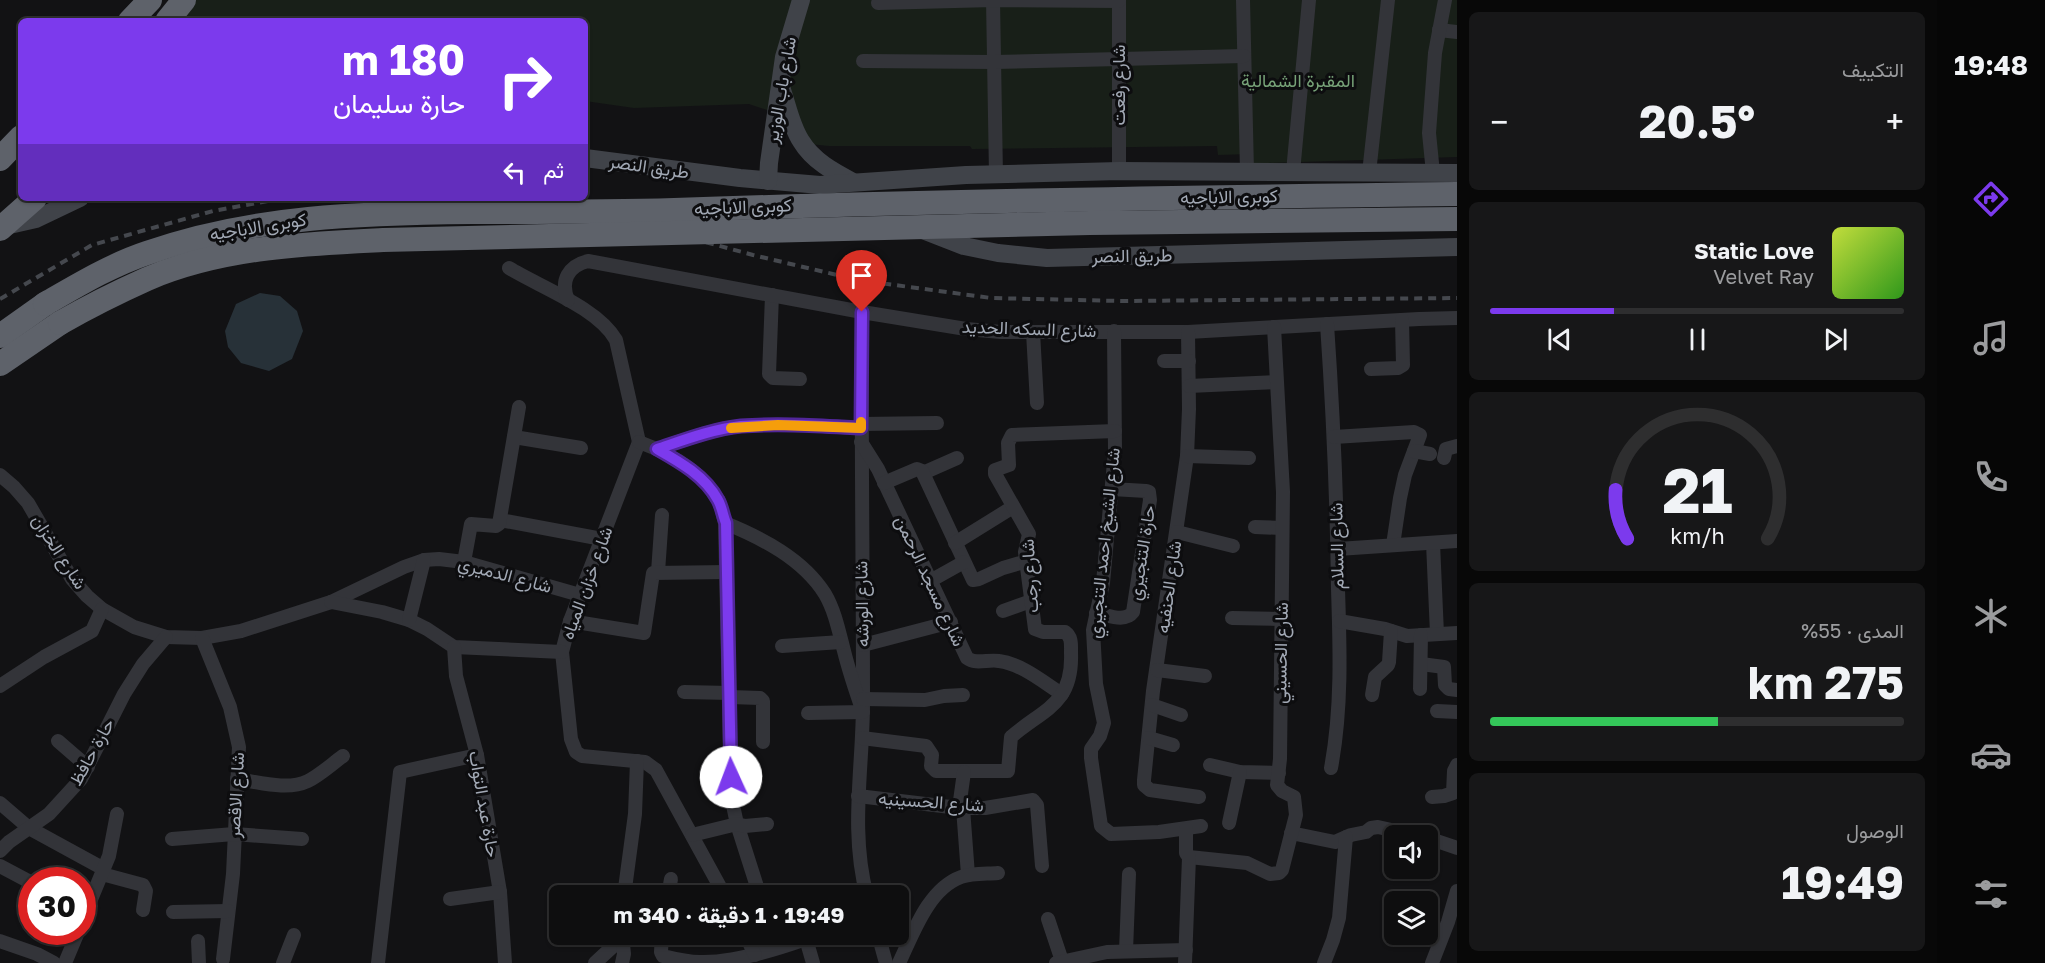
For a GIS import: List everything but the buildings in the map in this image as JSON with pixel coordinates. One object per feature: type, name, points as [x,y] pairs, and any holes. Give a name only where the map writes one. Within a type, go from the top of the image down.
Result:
[{"type":"highway","points":[[133,18],[150,0]]},
{"type":"highway","points":[[169,18],[184,0]]},
{"type":"highway","points":[[0,159],[18,140]]},
{"type":"highway","points":[[0,177],[18,160]]},
{"type":"highway","name":"كوبرى الاباجيه","points":[[0,336],[45,304],[111,267],[148,252],[198,237],[274,223],[335,216],[627,211],[1102,198],[1457,194]]},
{"type":"highway","points":[[2,228],[31,201]]},
{"type":"highway","name":"كوبرى الاباجيه","points":[[0,364],[60,323],[148,279],[219,257],[318,243],[1090,223],[1457,219]]},
{"type":"street","name":"شارع باب الوزير","points":[[768,181],[779,83],[784,57],[801,0]]},
{"type":"street","points":[[993,0],[996,175]]},
{"type":"street","points":[[878,3],[1119,0]]},
{"type":"street","name":"شارع رفعت","points":[[1119,0],[1119,171]]},
{"type":"street","points":[[1243,0],[1247,171]]},
{"type":"street","points":[[1293,172],[1309,0]]},
{"type":"street","points":[[1368,249],[1355,240],[1346,228],[1342,213],[1343,198],[1350,184],[1365,173],[1388,0]]},
{"type":"street","points":[[1434,173],[1429,133],[1435,53],[1445,0]]},
{"type":"street","points":[[1439,30],[1457,32]]},
{"type":"street","points":[[863,61],[994,62],[1244,56]]},
{"type":"street","points":[[779,83],[800,141],[814,157],[831,170],[855,183]]},
{"type":"street","name":"طريق النصر","points":[[588,158],[643,167],[820,185],[1119,171],[1457,172]]},
{"type":"street","name":"طريق النصر","points":[[820,185],[856,205],[964,246],[998,253],[1047,258],[1457,247]]},
{"type":"street","points":[[2,228],[36,219],[74,201]]},
{"type":"street","name":"شارع السكه الحديد","points":[[568,300],[564,283],[567,275],[572,268],[588,261],[966,329],[1033,332],[1188,332],[1457,318]]},
{"type":"street","points":[[508,268],[568,300],[605,324],[616,340],[639,442],[657,449],[689,469],[704,482],[718,501],[726,523],[731,796],[737,824],[756,885]]},
{"type":"street","points":[[772,295],[770,375],[773,378],[800,379]]},
{"type":"street","name":"شارع الورشه","points":[[862,312],[863,705],[857,831],[862,885]]},
{"type":"street","points":[[1371,369],[1398,368],[1403,365],[1402,320]]},
{"type":"street","name":"شارع السلام","points":[[1327,324],[1334,437],[1339,621],[1339,697],[1336,741],[1331,768]]},
{"type":"street","name":"شارع الحسيني","points":[[1274,327],[1282,472],[1279,773]]},
{"type":"street","points":[[1033,332],[1037,403]]},
{"type":"street","name":"شارع الشيخ احمد التنجيري","points":[[1114,332],[1115,432],[1112,489],[1093,655],[1104,723],[1100,736],[1091,749],[1101,826],[1111,834],[1201,826]]},
{"type":"street","name":"شارع الحنفيه","points":[[1188,332],[1190,386],[1187,456],[1152,705],[1144,780],[1146,789],[1199,797]]},
{"type":"street","points":[[1164,361],[1189,361]]},
{"type":"street","points":[[1190,386],[1276,382]]},
{"type":"street","points":[[464,562],[471,524],[498,526],[519,407]]},
{"type":"street","points":[[657,449],[700,435],[740,426],[788,426],[861,431],[937,423]]},
{"type":"street","name":"شارع مسجد الرحمن","points":[[861,431],[967,658],[970,661],[999,660],[1018,666],[1062,694]]},
{"type":"street","name":"شارع رجب","points":[[964,772],[1008,771],[1011,737],[1051,708],[1067,684],[1071,662],[1070,636],[1065,632],[1042,632],[1035,629],[1025,548],[1029,541],[1029,534],[994,472],[996,469],[1010,465],[1008,443],[1012,435],[1115,432]]},
{"type":"street","points":[[1334,437],[1414,432],[1420,435],[1400,498],[1393,545]]},
{"type":"street","points":[[514,437],[581,448]]},
{"type":"street","name":"شارع خزان المياه","points":[[638,761],[589,757],[576,752],[571,738],[562,651],[570,621],[639,442]]},
{"type":"street","points":[[1444,458],[1446,449],[1457,446]]},
{"type":"street","points":[[1414,451],[1430,454]]},
{"type":"street","points":[[1187,456],[1249,458]]},
{"type":"street","points":[[923,473],[957,458]]},
{"type":"street","points":[[884,483],[917,469],[923,473],[964,562],[971,576],[976,580],[1003,568],[1027,561]]},
{"type":"street","name":"شارع الخزان","points":[[0,475],[28,503],[72,579],[102,609],[134,627],[166,637],[202,638],[241,631],[331,602]]},
{"type":"street","name":"حارة التنجيري","points":[[1096,613],[1124,619],[1132,612],[1150,500],[1149,492],[1146,491],[1112,489]]},
{"type":"street","points":[[955,543],[1013,507]]},
{"type":"street","points":[[658,572],[662,515]]},
{"type":"street","points":[[500,519],[602,539]]},
{"type":"street","points":[[726,523],[773,546],[802,567],[814,579],[833,612],[863,705]]},
{"type":"street","points":[[1255,526],[1282,528]]},
{"type":"street","points":[[1177,532],[1233,546]]},
{"type":"street","points":[[1338,549],[1457,542]]},
{"type":"street","points":[[1433,543],[1437,634]]},
{"type":"street","name":"شارع الدميري","points":[[331,602],[377,579],[424,560],[439,559],[464,562],[580,596]]},
{"type":"street","points":[[409,621],[424,560]]},
{"type":"street","points":[[930,581],[964,562]]},
{"type":"street","points":[[570,621],[644,633],[652,574],[658,572],[727,572]]},
{"type":"street","points":[[1003,611],[1031,601]]},
{"type":"street","points":[[331,602],[382,612],[409,621],[454,646],[562,651]]},
{"type":"street","points":[[0,686],[44,657],[92,630],[102,609]]},
{"type":"street","points":[[1232,618],[1281,619]]},
{"type":"street","points":[[1339,621],[1407,636],[1457,633]]},
{"type":"street","points":[[863,645],[951,622]]},
{"type":"street","points":[[1372,695],[1375,677],[1389,662],[1391,631]]},
{"type":"street","points":[[1420,689],[1421,635]]},
{"type":"street","name":"حارة حافظ","points":[[0,851],[49,814],[81,779],[124,694],[143,664],[166,637]]},
{"type":"street","name":"شارع الاقصر","points":[[202,638],[231,707],[239,747],[223,959]]},
{"type":"street","points":[[782,646],[841,642]]},
{"type":"street","name":"حارة عبد التواب","points":[[454,646],[459,691],[477,755],[500,892],[505,963]]},
{"type":"street","points":[[1421,664],[1444,667],[1444,685],[1449,689],[1457,690]]},
{"type":"street","points":[[1157,670],[1205,676]]},
{"type":"street","points":[[684,692],[757,698],[763,701],[763,742]]},
{"type":"street","points":[[808,713],[963,695]]},
{"type":"street","points":[[1152,705],[1181,715]]},
{"type":"street","points":[[1437,711],[1457,712]]},
{"type":"street","points":[[862,738],[926,746],[931,751],[931,766],[934,770],[964,772],[961,808],[968,875]]},
{"type":"street","points":[[1149,738],[1173,746]]},
{"type":"street","points":[[58,741],[88,767]]},
{"type":"street","points":[[378,963],[400,772],[477,755]]},
{"type":"street","points":[[237,779],[295,785],[307,781],[343,756]]},
{"type":"street","points":[[625,885],[635,814],[638,761],[645,762],[656,770],[719,885]]},
{"type":"street","points":[[1189,857],[1247,863],[1275,875],[1282,870],[1296,815],[1296,803],[1291,794],[1279,788],[1277,784],[1279,773],[1240,772],[1210,765]]},
{"type":"street","points":[[1432,797],[1453,793],[1457,765]]},
{"type":"street","points":[[1229,823],[1240,772]]},
{"type":"street","name":"شارع الحسينيه","points":[[858,796],[961,808],[1007,805],[1033,800],[1037,805],[1042,866]]},
{"type":"street","points":[[0,803],[29,828],[103,871],[143,885],[146,891],[143,910]]},
{"type":"street","points":[[96,887],[113,842],[117,814]]},
{"type":"street","points":[[692,835],[737,824],[745,826],[767,824]]},
{"type":"street","points":[[1291,833],[1335,842],[1371,828],[1384,828]]},
{"type":"street","points":[[1048,919],[1059,962],[1096,954],[1126,951],[1185,957],[1189,857],[1186,853],[1186,829]]},
{"type":"street","points":[[172,839],[234,834],[302,839]]},
{"type":"street","points":[[1324,963],[1339,918],[1346,837]]},
{"type":"street","points":[[1438,841],[1457,848]]},
{"type":"street","points":[[0,866],[18,876]]},
{"type":"street","points":[[899,963],[934,897],[945,886],[968,875],[998,873]]},
{"type":"street","points":[[1126,951],[1129,874]]},
{"type":"street","points":[[670,885],[671,879]]},
{"type":"street","points":[[1432,963],[1446,930],[1457,891]]},
{"type":"street","points":[[450,899],[500,892]]},
{"type":"street","points":[[173,912],[228,911]]},
{"type":"street","points":[[283,963],[294,935]]},
{"type":"street","points":[[0,941],[37,954],[54,963]]},
{"type":"street","points":[[198,941],[199,963]]},
{"type":"street","points":[[65,963],[73,945]]},
{"type":"street","points":[[595,963],[614,945]]},
{"type":"street","points":[[622,963],[623,945]]},
{"type":"street","points":[[661,945],[663,956],[700,963],[755,955],[784,945]]},
{"type":"street","points":[[750,945],[755,955]]},
{"type":"street","points":[[809,945],[813,963]]},
{"type":"street","points":[[881,945],[886,963]]},
{"type":"green space","name":"المقبرة الشمالية","points":[[192,0],[1457,0],[1457,157],[1251,163],[1251,154],[1218,155],[1217,146],[972,149],[970,146],[809,144],[797,120],[749,104],[634,108],[588,101],[588,18],[189,18],[180,13]]},
{"type":"shaded area","points":[[260,293],[280,296],[297,311],[303,331],[292,359],[269,371],[241,363],[228,347],[225,331],[236,304]]},
{"type":"railway","points":[[0,299],[92,245],[213,211],[268,201]]},
{"type":"railway","points":[[555,201],[753,255],[858,280],[991,298],[1121,301],[1457,298]]},
{"type":"slow traffic","points":[[731,428],[778,425],[861,428],[861,422]]},
{"type":"route","points":[[731,777],[726,523],[718,501],[704,482],[672,457],[657,449],[700,435],[740,426],[861,428],[862,312]]}]
